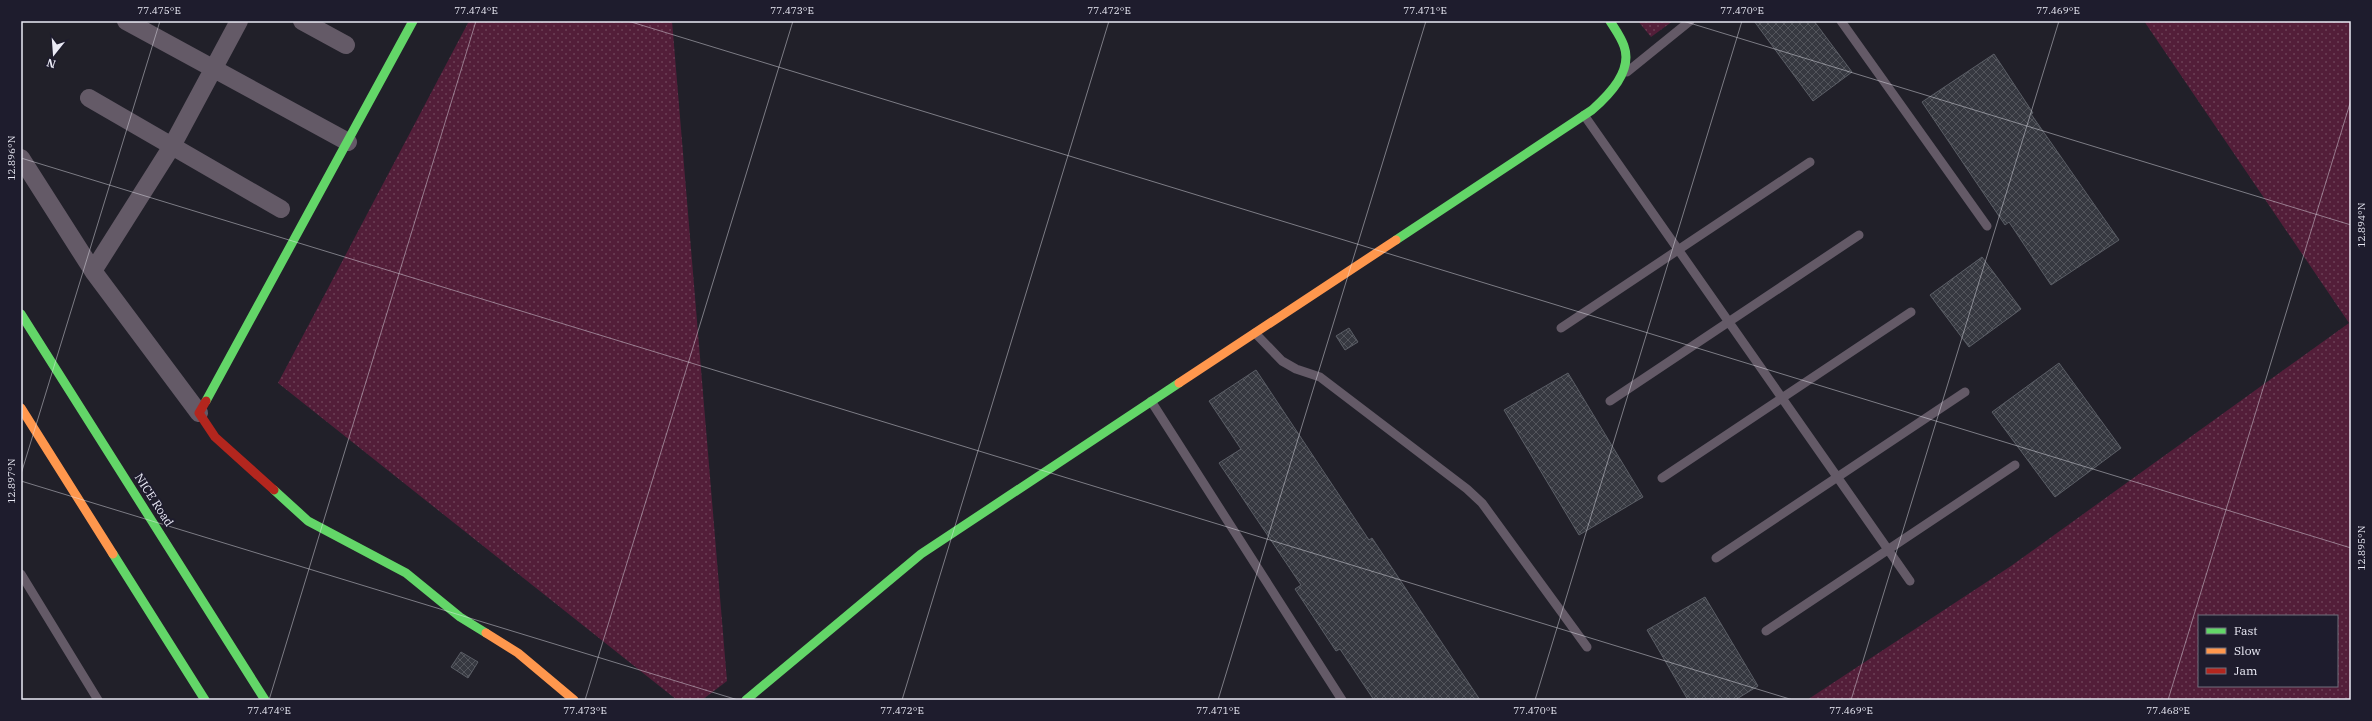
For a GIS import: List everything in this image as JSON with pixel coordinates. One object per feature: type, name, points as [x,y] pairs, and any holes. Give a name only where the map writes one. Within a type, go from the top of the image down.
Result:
[{"type":"main road","points":[[413,21],[199,412],[215,437],[308,521],[406,573],[460,617],[518,653],[574,700]]},
{"type":"main road","points":[[746,700],[921,554],[1584,115],[1605,99],[1619,78],[1626,55],[1623,42],[1610,21]]},
{"type":"main road","name":"NICE Road","points":[[21,314],[265,700]]},
{"type":"main road","points":[[21,408],[205,700]]},
{"type":"street","points":[[126,21],[348,142]]},
{"type":"street","points":[[93,271],[172,146],[239,21]]},
{"type":"street","points":[[302,21],[346,45]]},
{"type":"street","points":[[88,98],[281,209]]},
{"type":"street","points":[[21,158],[93,271],[199,412]]},
{"type":"lane","points":[[1619,78],[1690,21]]},
{"type":"lane","points":[[1841,21],[1987,226]]},
{"type":"lane","points":[[1584,115],[1910,581]]},
{"type":"lane","points":[[1561,328],[1810,162]]},
{"type":"lane","points":[[1610,401],[1859,235]]},
{"type":"lane","points":[[1662,478],[1911,312]]},
{"type":"lane","points":[[1255,333],[1282,361],[1296,369],[1320,377],[1467,489],[1482,504],[1587,647]]},
{"type":"lane","points":[[1716,558],[1965,392]]},
{"type":"lane","points":[[1151,401],[1342,700]]},
{"type":"lane","points":[[1766,631],[2015,465]]},
{"type":"lane","points":[[21,574],[98,700]]},
{"type":"shaded area","points":[[469,21],[672,21],[727,681],[702,700],[677,700],[278,383]]},
{"type":"shaded area","points":[[1638,21],[1673,21],[1651,37]]},
{"type":"shaded area","points":[[2144,21],[2351,21],[2351,321],[2349,323]]},
{"type":"shaded area","points":[[2349,323],[2351,368],[2351,700],[1807,700],[2011,566]]},
{"type":"building","points":[[1754,21],[1814,21],[1852,72],[1813,101]]},
{"type":"building","points":[[1994,54],[2033,113],[2031,114],[2119,240],[2051,285],[2009,222],[2005,225],[1922,102]]},
{"type":"building","points":[[1982,257],[2021,309],[1969,347],[1930,295]]},
{"type":"building","points":[[1349,328],[1358,342],[1345,350],[1336,336]]},
{"type":"building","points":[[2059,363],[2121,448],[2055,497],[1992,412]]},
{"type":"building","points":[[1256,370],[1369,540],[1372,538],[1480,700],[1374,700],[1340,649],[1336,651],[1295,589],[1301,585],[1219,463],[1241,449],[1209,401]]},
{"type":"building","points":[[1568,373],[1643,497],[1579,535],[1504,410]]},
{"type":"building","points":[[1705,597],[1758,686],[1735,700],[1688,700],[1647,630]]},
{"type":"building","points":[[461,652],[478,662],[468,678],[451,667]]},
{"type":"traffic: fast","points":[[206,401],[413,21]]},
{"type":"traffic: fast","points":[[1396,240],[1592,110],[1612,90],[1622,73],[1626,55],[1621,39],[1610,21]]},
{"type":"traffic: fast","points":[[21,314],[265,700]]},
{"type":"traffic: fast","points":[[746,700],[921,554],[1179,383]]},
{"type":"traffic: fast","points":[[274,490],[308,521],[406,573],[460,617],[486,633]]},
{"type":"traffic: fast","points":[[113,554],[205,700]]},
{"type":"traffic: slow","points":[[1179,383],[1396,240]]},
{"type":"traffic: slow","points":[[21,408],[113,554]]},
{"type":"traffic: slow","points":[[486,633],[518,653],[574,700]]},
{"type":"traffic: jam","points":[[206,401],[199,413],[215,437],[274,490]]}]
